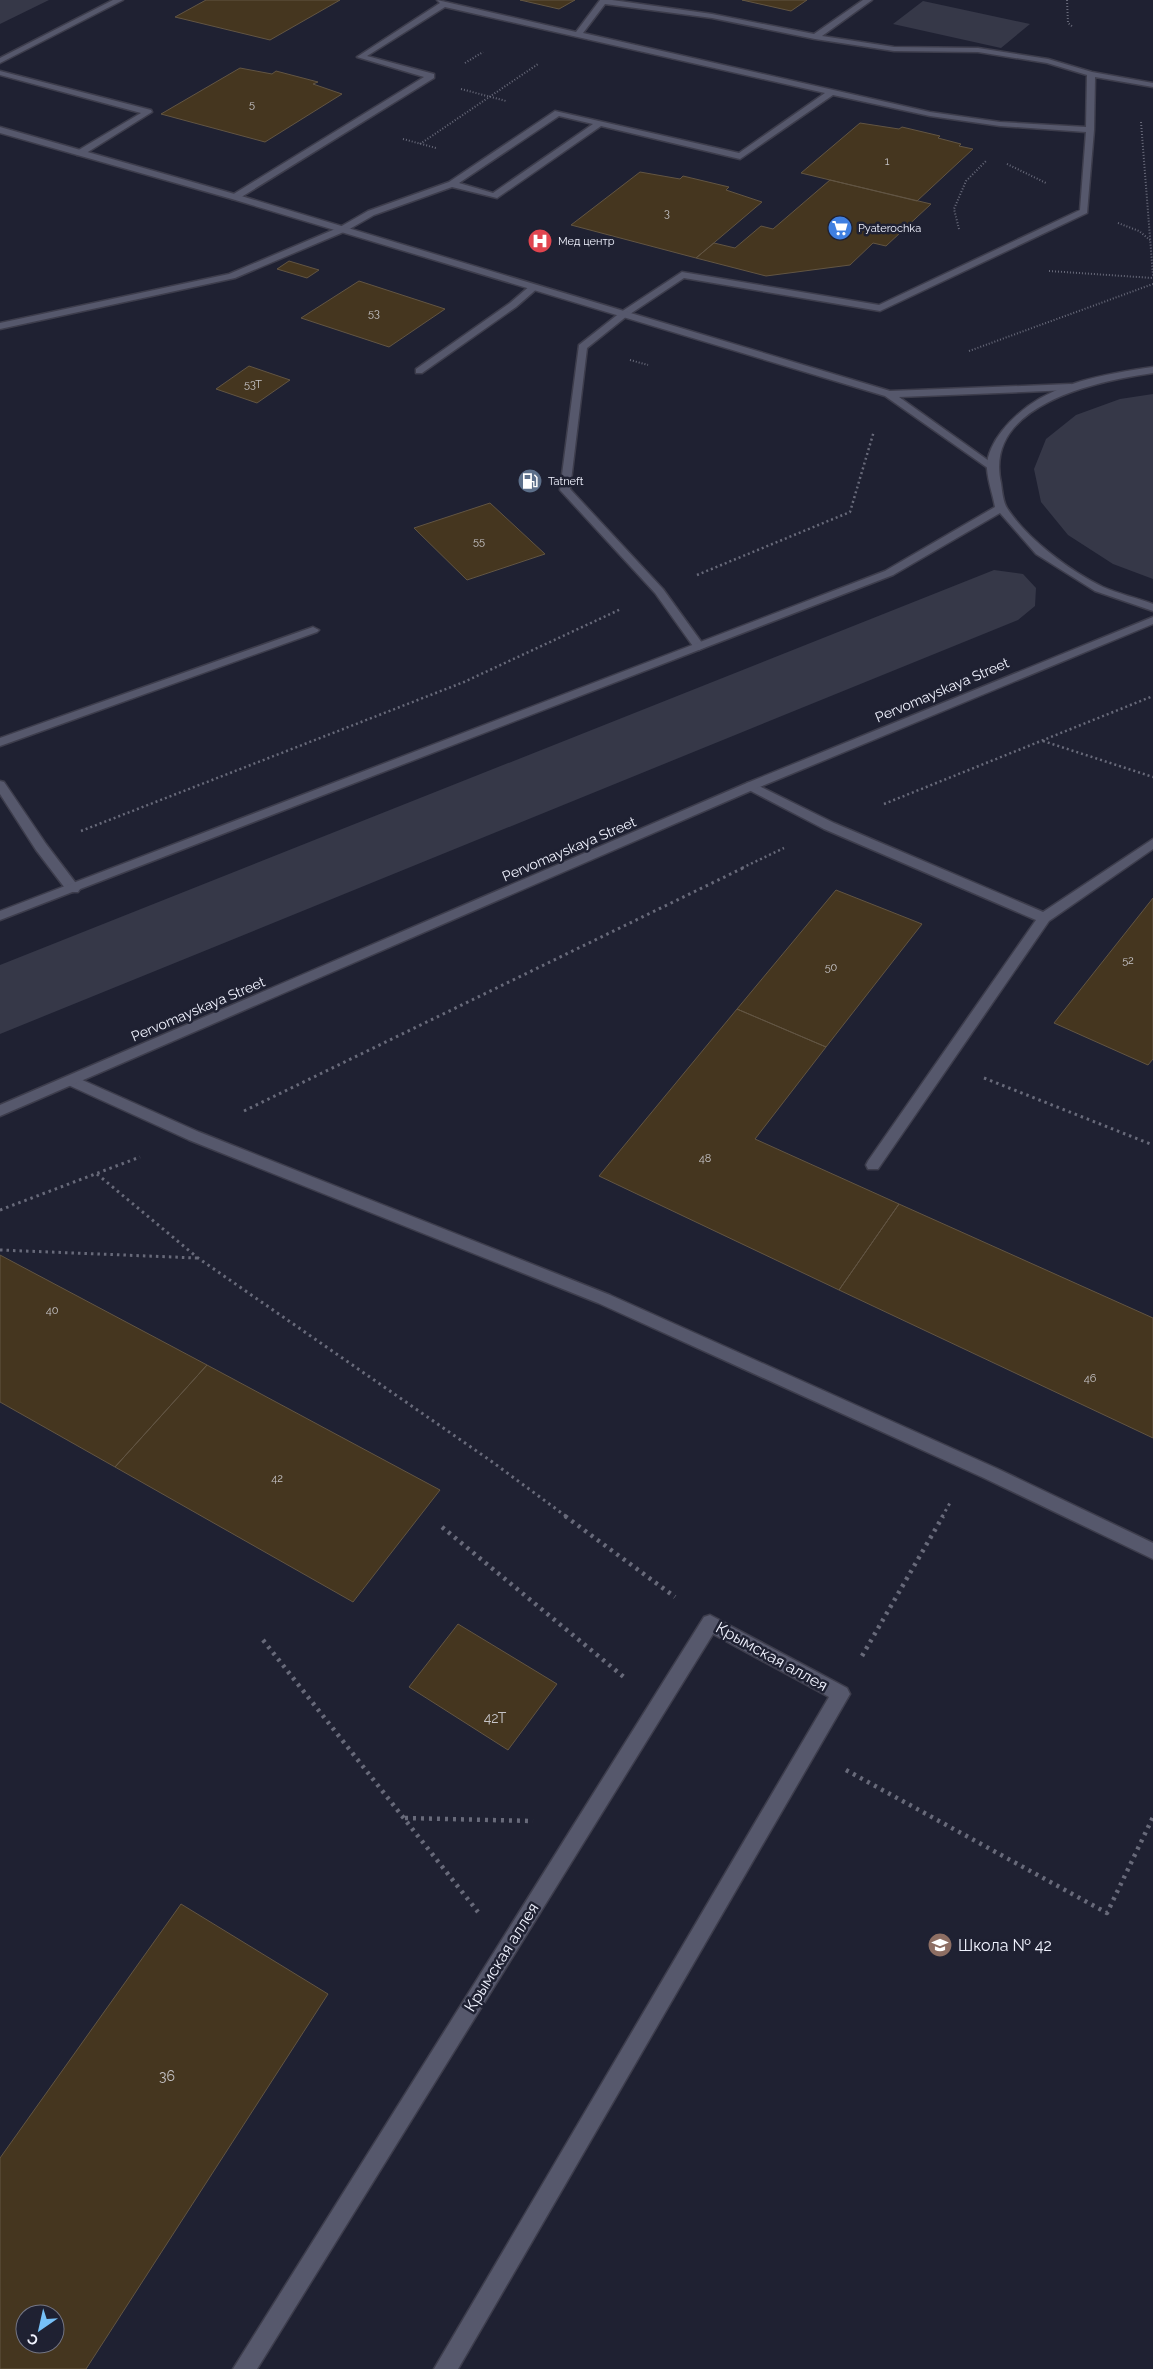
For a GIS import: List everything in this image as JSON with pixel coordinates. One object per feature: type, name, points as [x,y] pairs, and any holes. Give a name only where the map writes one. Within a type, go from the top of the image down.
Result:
[{"type":"main road","points":[[0,61],[119,0]]},
{"type":"main road","points":[[815,37],[868,0]]},
{"type":"main road","points":[[235,197],[431,76],[361,56],[443,2],[930,114],[1002,123],[1090,130]]},
{"type":"main road","points":[[578,34],[593,12],[603,2],[712,16],[815,37],[894,48],[978,50],[1048,61],[1091,74],[1153,85]]},
{"type":"main road","points":[[0,73],[148,112],[80,153]]},
{"type":"main road","points":[[699,647],[660,591],[565,490],[582,347],[624,314],[682,274],[880,308],[1084,211],[1090,130],[1091,74]]},
{"type":"main road","points":[[0,326],[232,276],[343,230],[371,213],[452,184],[558,112],[740,156],[833,91]]},
{"type":"main road","points":[[452,184],[494,196],[600,123]]},
{"type":"main road","points":[[0,130],[235,197],[889,394],[992,468]]},
{"type":"main road","points":[[420,371],[513,305],[534,287]]},
{"type":"main road","points":[[1153,370],[1111,376],[1071,387],[1039,402],[1015,421],[998,443],[992,468],[1001,508],[1040,552],[1099,588],[1153,608]]},
{"type":"main road","points":[[889,394],[1071,387]]},
{"type":"main road","points":[[0,916],[889,573],[1001,508]]},
{"type":"main road","name":"Pervomayskaya Street","points":[[0,1111],[751,786],[1153,620]]},
{"type":"main road","points":[[0,742],[313,630]]},
{"type":"main road","points":[[0,784],[41,847],[73,889]]},
{"type":"main road","points":[[751,786],[829,826],[1044,918]]},
{"type":"main road","points":[[872,1165],[1044,918],[1153,844]]},
{"type":"main road","points":[[71,1080],[194,1136],[604,1298],[1153,1551]]},
{"type":"main road","name":"Крымская аллея","points":[[244,2369],[710,1623],[841,1694],[445,2369]]},
{"type":"path","points":[[425,80],[558,112]]},
{"type":"path","points":[[420,144],[490,97]]},
{"type":"path","points":[[968,266],[954,209],[966,181],[990,156],[1002,123]]},
{"type":"path","points":[[350,126],[488,160]]},
{"type":"path","points":[[990,156],[1059,189],[1084,211]]},
{"type":"path","points":[[1046,271],[1153,278]]},
{"type":"path","points":[[969,351],[1153,284]]},
{"type":"path","points":[[582,347],[648,364]]},
{"type":"path","points":[[41,847],[464,682],[660,591],[850,512],[875,425],[889,394]]},
{"type":"path","points":[[0,1210],[194,1136],[829,826],[1153,696]]},
{"type":"path","points":[[1043,740],[1153,777]]},
{"type":"path","points":[[944,1062],[1153,1145]]},
{"type":"path","points":[[97,1174],[198,1258],[491,1461],[710,1623]]},
{"type":"path","points":[[0,1250],[198,1258]]},
{"type":"path","points":[[841,1694],[971,1466]]},
{"type":"path","points":[[442,1527],[658,1706]]},
{"type":"path","points":[[263,1640],[507,1948]]},
{"type":"path","points":[[808,1751],[1107,1913],[1153,1817]]},
{"type":"path","points":[[404,1818],[586,1822]]},
{"type":"shaded area","points":[[0,0],[49,0],[0,24]]},
{"type":"shaded area","points":[[923,1],[1030,24],[1001,48],[893,24]]},
{"type":"shaded area","points":[[1153,394],[1153,579],[1113,564],[1068,535],[1041,502],[1034,469],[1046,439],[1076,415],[1120,399]]},
{"type":"shaded area","points":[[994,570],[1023,574],[1036,588],[1035,606],[1018,620],[0,1034],[0,965]]},
{"type":"building","points":[[206,0],[340,0],[270,40],[175,17]]},
{"type":"building","points":[[520,0],[575,0],[559,9]]},
{"type":"building","points":[[742,0],[807,0],[791,11]]},
{"type":"building","points":[[240,68],[272,74],[276,71],[318,82],[313,84],[342,94],[265,142],[161,114]]},
{"type":"building","points":[[860,123],[899,129],[902,127],[940,136],[938,138],[973,149],[917,201],[801,173]]},
{"type":"building","points":[[640,172],[680,179],[683,176],[729,187],[726,190],[762,202],[696,258],[571,225]]},
{"type":"building","name":"Pyaterochka","points":[[830,180],[931,204],[886,246],[873,243],[850,265],[766,276],[696,258],[714,243],[735,248],[761,226],[773,229]]},
{"type":"building","points":[[289,261],[319,270],[307,278],[277,269]]},
{"type":"building","points":[[359,281],[445,309],[389,347],[301,318]]},
{"type":"building","points":[[249,366],[290,380],[257,403],[216,389]]},
{"type":"building","points":[[490,503],[545,554],[467,580],[414,528]]},
{"type":"building","points":[[836,890],[922,924],[826,1047],[737,1009]]},
{"type":"building","points":[[1153,898],[1153,1059],[1148,1065],[1054,1023]]},
{"type":"building","points":[[737,1009],[826,1047],[755,1139],[899,1204],[839,1290],[599,1176]]},
{"type":"building","points":[[899,1204],[1153,1318],[1153,1438],[839,1290]]},
{"type":"building","points":[[0,1255],[207,1365],[115,1467],[0,1402]]},
{"type":"building","points":[[207,1365],[440,1490],[353,1602],[115,1467]]},
{"type":"building","points":[[458,1624],[557,1684],[508,1750],[409,1687]]},
{"type":"building","points":[[181,1904],[328,1994],[86,2369],[0,2369],[0,2158]]},
{"type":"place","name":"Pyaterochka","points":[[840,228]]},
{"type":"place","name":"Мед центр","points":[[540,241]]},
{"type":"place","name":"Tatneft","points":[[530,481]]},
{"type":"place","name":"Школа № 42","points":[[940,1945]]}]
